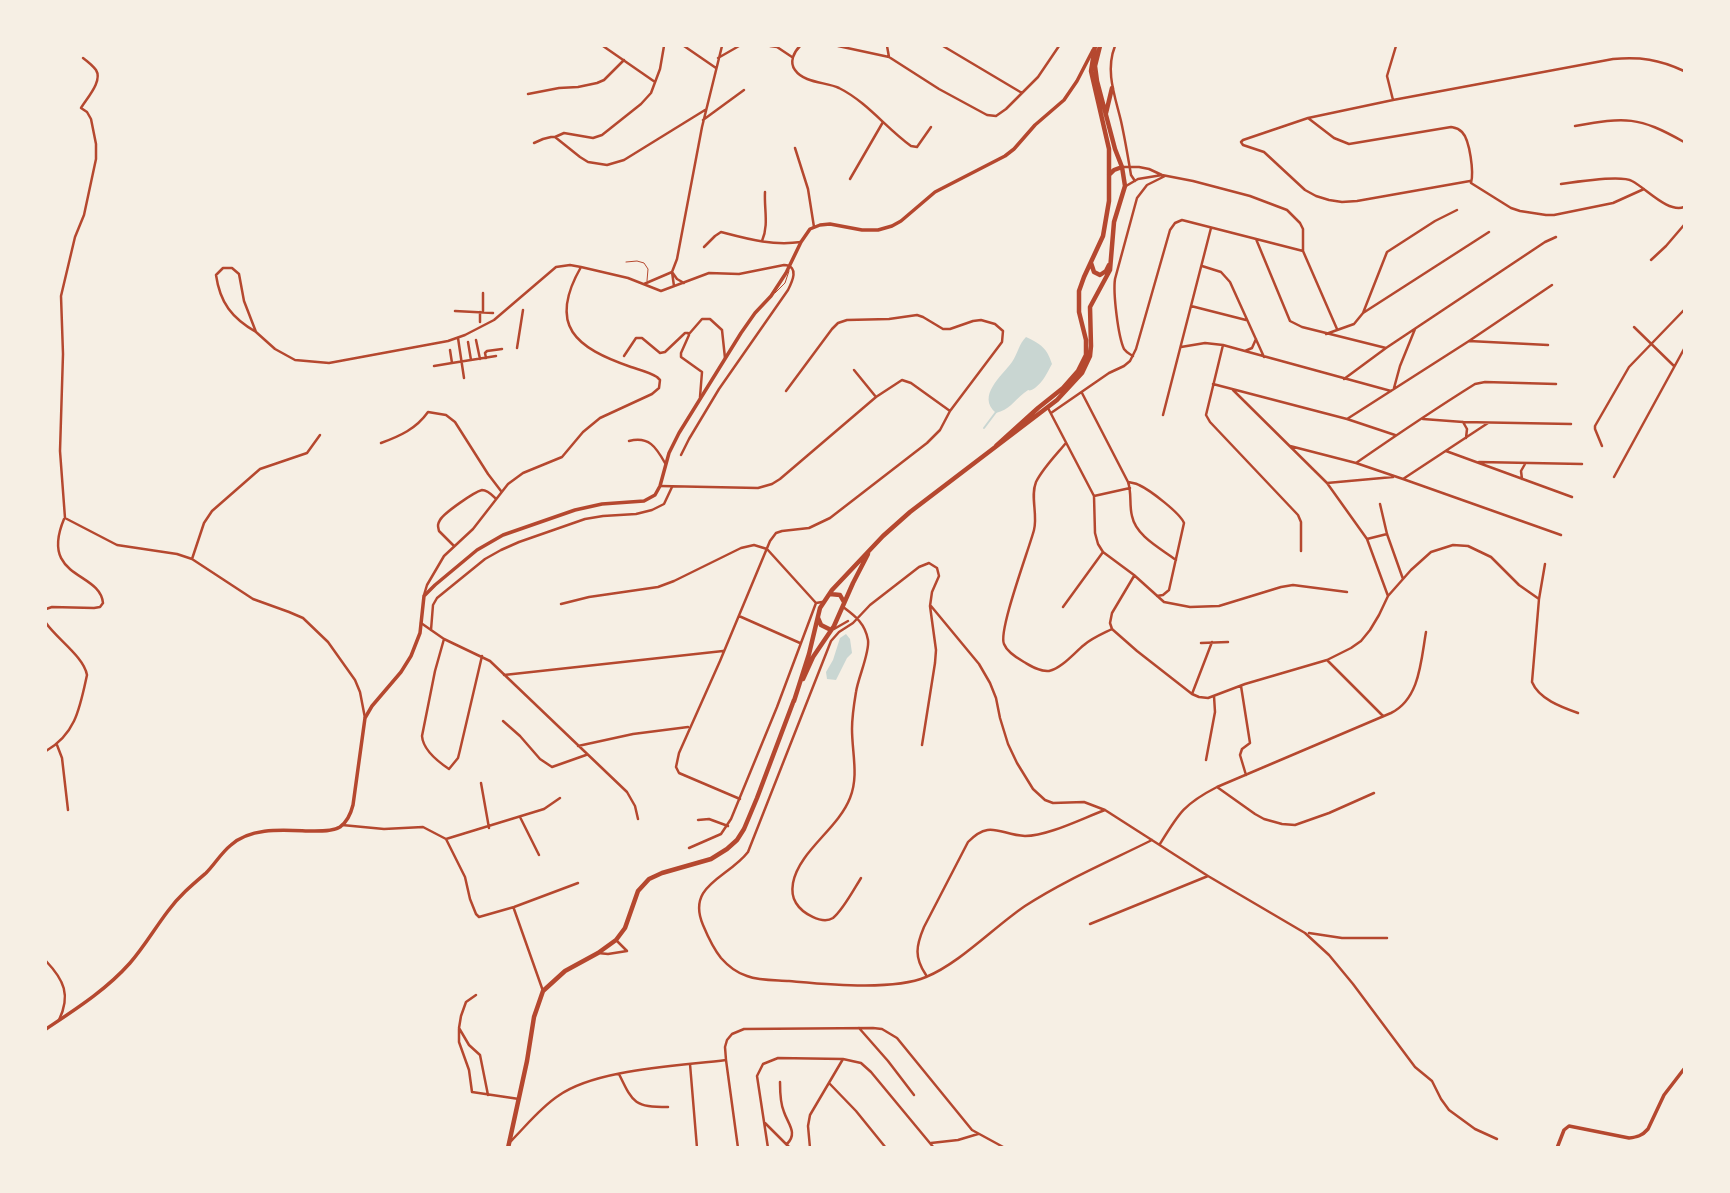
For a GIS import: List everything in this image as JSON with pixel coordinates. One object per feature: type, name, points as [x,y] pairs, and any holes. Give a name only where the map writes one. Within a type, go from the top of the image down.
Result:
[{"type":"highway","points":[[794,701],[809,654],[819,603],[911,512],[1063,388],[1083,362],[1087,348],[1078,301],[1084,277],[1101,240],[1109,205],[1109,149],[1091,71],[1097,46]]},
{"type":"highway","points":[[995,446],[1003,443],[1074,384],[1087,364],[1091,346],[1090,307],[1107,275],[1112,256],[1114,222],[1125,187],[1122,167],[1096,76],[1097,46]]},
{"type":"highway","points":[[1106,114],[1112,89]]},
{"type":"highway","points":[[1109,175],[1122,167]]},
{"type":"highway","points":[[1091,262],[1094,272],[1100,275],[1112,256]]},
{"type":"highway","points":[[508,1145],[534,1017],[543,991],[565,971],[616,940],[625,928],[638,891],[649,879],[711,859],[737,840],[757,798],[813,657],[831,631],[872,548]]},
{"type":"highway","points":[[829,594],[840,595],[844,599],[844,605]]},
{"type":"highway","points":[[817,617],[823,626],[831,631]]},
{"type":"highway","points":[[823,626],[831,625],[838,617]]},
{"type":"main road","points":[[46,1029],[114,980],[137,954],[169,909],[230,845],[240,838],[281,830],[332,830],[342,825],[354,804],[365,718],[406,665],[415,647],[424,596],[477,550],[496,538],[592,505],[646,500],[654,495],[660,486],[674,442],[724,358],[790,267],[807,232],[814,227],[830,223],[862,230],[878,230],[901,221],[935,192],[1010,153],[1035,125],[1063,100],[1097,46]]},
{"type":"main road","points":[[1082,72],[1091,71]]},
{"type":"main road","points":[[1558,1147],[1564,1130],[1569,1126],[1629,1138],[1644,1134],[1668,1089],[1685,1069]]},
{"type":"street","points":[[603,46],[656,83]]},
{"type":"street","points":[[534,143],[568,133],[587,138],[599,137],[651,93],[660,69],[664,46]]},
{"type":"street","points":[[684,46],[716,68]]},
{"type":"street","points":[[674,286],[672,272],[681,242],[705,110],[722,46]]},
{"type":"street","points":[[718,58],[738,46]]},
{"type":"street","points":[[770,46],[777,47],[792,58],[795,70],[802,77],[841,89],[907,144],[915,148],[931,127]]},
{"type":"street","points":[[792,58],[800,46]]},
{"type":"street","points":[[838,46],[889,57],[939,89],[987,115],[996,116],[1038,77],[1059,46]]},
{"type":"street","points":[[887,46],[889,57]]},
{"type":"street","points":[[943,46],[1022,93]]},
{"type":"street","points":[[1115,46],[1110,65],[1112,89],[1131,175],[1135,181]]},
{"type":"street","points":[[1393,100],[1387,76],[1396,46]]},
{"type":"street","points":[[46,609],[94,608],[103,603],[103,596],[95,587],[62,561],[58,546],[59,532],[65,518],[60,451],[63,354],[61,296],[75,237],[84,215],[96,159],[91,119],[81,108],[98,75],[83,58]]},
{"type":"street","points":[[528,94],[597,83],[604,80],[624,60]]},
{"type":"street","points":[[1308,118],[1334,138],[1349,144],[1451,127],[1463,132],[1466,137],[1473,172],[1470,181],[1357,201],[1329,200],[1305,190],[1268,155],[1243,145],[1242,140],[1308,118],[1613,60],[1656,60],[1685,71]]},
{"type":"street","points":[[703,121],[744,90]]},
{"type":"street","points":[[555,137],[589,162],[607,165],[624,160],[705,110]]},
{"type":"street","points":[[1575,126],[1632,120],[1652,125],[1685,142]]},
{"type":"street","points":[[850,179],[883,122]]},
{"type":"street","points":[[796,148],[808,189],[814,227]]},
{"type":"street","points":[[1122,167],[1142,167],[1164,175],[1193,180],[1287,210],[1303,229],[1303,251],[1337,329]]},
{"type":"street","points":[[1142,167],[1143,178]]},
{"type":"street","points":[[1125,187],[1143,178],[1164,175]]},
{"type":"street","points":[[1133,356],[1127,353],[1123,344],[1115,303],[1115,279],[1137,198],[1147,185],[1164,175]]},
{"type":"street","points":[[1561,184],[1623,178],[1633,181],[1674,208],[1685,207]]},
{"type":"street","points":[[1470,181],[1511,208],[1546,215],[1613,203],[1644,189]]},
{"type":"street","points":[[762,241],[766,225],[765,192]]},
{"type":"street","points":[[1326,334],[1354,324],[1363,313],[1387,252],[1435,221],[1457,211]]},
{"type":"street","points":[[1051,413],[1109,373],[1125,366],[1133,356],[1172,226],[1182,220],[1303,251]]},
{"type":"street","points":[[1651,260],[1685,225]]},
{"type":"street","points":[[1163,415],[1212,227]]},
{"type":"street","points":[[705,247],[721,232],[779,244],[801,242]]},
{"type":"street","points":[[1363,313],[1489,232]]},
{"type":"street","points":[[1344,379],[1386,348],[1556,237]]},
{"type":"street","points":[[1256,239],[1290,321],[1301,327],[1386,348]]},
{"type":"street","points":[[256,332],[244,302],[239,274],[232,268],[223,268],[216,275],[218,291],[231,314],[241,324],[256,332],[275,349],[295,359],[329,363],[458,338],[494,320],[556,267],[570,265],[623,276],[661,291],[709,273],[739,274],[784,265],[792,268],[794,276],[791,284],[719,389],[681,455]]},
{"type":"street","points":[[424,596],[437,566],[473,529],[502,491],[523,473],[562,457],[583,432],[600,418],[652,394],[661,384],[657,377],[596,353],[575,337],[568,323],[566,303],[580,267]]},
{"type":"street","points":[[1202,267],[1222,272],[1226,276],[1264,357]]},
{"type":"street","points":[[672,272],[684,283]]},
{"type":"street","points":[[645,284],[672,272]]},
{"type":"street","points":[[1347,419],[1552,285]]},
{"type":"street","points":[[480,322],[484,293]]},
{"type":"street","points":[[1191,306],[1248,320]]},
{"type":"street","points":[[517,348],[523,310]]},
{"type":"street","points":[[1602,446],[1595,426],[1629,367],[1685,310]]},
{"type":"street","points":[[455,311],[490,314]]},
{"type":"street","points":[[740,799],[681,775],[676,767],[690,727],[770,541],[776,533],[809,528],[830,518],[927,443],[940,430],[950,411],[1002,342],[1003,331],[995,324],[977,320],[943,330],[918,315],[845,320],[832,329],[786,391]]},
{"type":"street","points":[[700,400],[702,372],[681,357],[681,353],[689,334],[702,319],[710,319],[722,330],[724,358]]},
{"type":"street","points":[[1634,327],[1674,366]]},
{"type":"street","points":[[1393,390],[1399,366],[1415,329]]},
{"type":"street","points":[[624,356],[636,338],[642,338],[660,353],[665,352],[685,334],[689,334]]},
{"type":"street","points":[[458,338],[464,378]]},
{"type":"street","points":[[1244,351],[1252,348],[1256,339]]},
{"type":"street","points":[[476,340],[480,359]]},
{"type":"street","points":[[1468,341],[1548,345]]},
{"type":"street","points":[[468,342],[471,360]]},
{"type":"street","points":[[1181,347],[1205,343],[1223,345],[1393,390]]},
{"type":"street","points":[[1223,345],[1207,411],[1208,418],[1297,515],[1301,522],[1301,551]]},
{"type":"street","points":[[486,358],[487,351],[502,349]]},
{"type":"street","points":[[1614,477],[1685,349]]},
{"type":"street","points":[[450,350],[452,363]]},
{"type":"street","points":[[434,366],[496,356]]},
{"type":"street","points":[[854,370],[876,397]]},
{"type":"street","points":[[660,486],[758,488],[772,484],[803,461],[876,397],[905,380],[950,411]]},
{"type":"street","points":[[1213,384],[1347,419],[1395,435]]},
{"type":"street","points":[[1356,463],[1475,384],[1556,384]]},
{"type":"street","points":[[1234,390],[1327,482],[1367,539],[1388,596]]},
{"type":"street","points":[[1082,393],[1128,482],[1135,524],[1150,541],[1176,559]]},
{"type":"street","points":[[1047,407],[1094,496],[1096,539],[1103,552],[1168,604],[1190,607],[1232,604],[1293,585],[1347,592]]},
{"type":"street","points":[[381,443],[408,431],[422,421],[428,412],[446,415],[455,422],[502,491]]},
{"type":"street","points":[[1423,419],[1571,424]]},
{"type":"street","points":[[1463,422],[1467,429],[1466,438]]},
{"type":"street","points":[[1403,479],[1489,422]]},
{"type":"street","points":[[192,559],[204,523],[212,511],[260,469],[307,453],[320,435]]},
{"type":"street","points":[[629,441],[640,439],[649,443],[667,466]]},
{"type":"street","points":[[1066,443],[1035,486],[1035,525],[1004,631],[1004,645],[1034,668],[1048,671],[1111,629]]},
{"type":"street","points":[[1290,446],[1356,463],[1561,535]]},
{"type":"street","points":[[1446,451],[1572,497]]},
{"type":"street","points":[[1476,462],[1582,464]]},
{"type":"street","points":[[1522,479],[1521,471],[1525,464]]},
{"type":"street","points":[[1327,482],[1396,477]]},
{"type":"street","points":[[1128,482],[1137,483],[1181,516],[1184,527],[1169,590],[1157,596]]},
{"type":"street","points":[[431,630],[433,605],[438,598],[485,559],[525,540],[585,519],[652,510],[664,504],[672,487]]},
{"type":"street","points":[[1094,496],[1130,488]]},
{"type":"street","points":[[454,546],[439,531],[438,524],[442,518],[481,491],[488,491],[496,499]]},
{"type":"street","points":[[1380,504],[1402,579]]},
{"type":"street","points":[[65,518],[117,545],[177,554],[192,559],[253,599],[296,614],[312,625],[328,642],[355,680],[365,718]]},
{"type":"street","points":[[1367,539],[1387,534]]},
{"type":"street","points":[[561,604],[658,587],[747,545],[767,549],[819,603],[728,825],[719,835],[689,848]]},
{"type":"street","points":[[1135,575],[1112,613],[1111,629],[1192,694],[1203,698],[1327,660],[1351,648],[1361,641],[1388,596],[1402,579],[1431,552],[1458,545],[1468,546],[1491,557],[1519,585],[1539,598]]},
{"type":"street","points":[[1063,607],[1103,552]]},
{"type":"street","points":[[831,631],[857,616],[919,566],[929,563],[937,568],[939,572],[930,606],[936,650],[935,663],[922,745]]},
{"type":"street","points":[[1545,564],[1539,598],[1532,682],[1536,691],[1549,700],[1578,713]]},
{"type":"street","points":[[844,605],[857,616],[868,642],[856,691],[852,731],[855,768],[851,796],[841,815],[796,872],[793,895],[802,910],[821,920],[827,920],[838,912],[861,878]]},
{"type":"street","points":[[930,606],[979,664],[990,683],[1008,744],[1033,789],[1045,800],[1053,803],[1084,802],[1105,810],[1208,876],[1305,933],[1329,955],[1353,984],[1415,1068],[1432,1081],[1448,1111],[1475,1129],[1497,1139]]},
{"type":"street","points":[[857,616],[853,624],[839,632],[831,641],[748,852],[702,894],[699,909],[701,920],[712,945],[733,969],[755,978],[810,982],[874,984],[909,982],[926,977],[953,961],[1046,893],[1153,840]]},
{"type":"street","points":[[739,617],[801,643]]},
{"type":"street","points":[[46,623],[86,668],[87,675],[75,721],[57,745],[46,751]]},
{"type":"street","points":[[421,623],[444,639],[490,661],[627,792],[635,806],[638,819]]},
{"type":"street","points":[[1160,845],[1178,814],[1188,804],[1217,787],[1398,710],[1409,699],[1426,632]]},
{"type":"street","points":[[444,639],[422,741],[434,757],[449,769],[458,758],[482,656]]},
{"type":"street","points":[[1192,694],[1212,642]]},
{"type":"street","points":[[1201,643],[1228,642]]},
{"type":"street","points":[[504,675],[723,651]]},
{"type":"street","points":[[1327,660],[1383,716]]},
{"type":"street","points":[[1241,685],[1250,743],[1242,749],[1240,755],[1246,775]]},
{"type":"street","points":[[1206,760],[1215,712],[1214,696]]},
{"type":"street","points":[[503,721],[540,759],[552,767],[586,755]]},
{"type":"street","points":[[578,746],[633,734],[690,727]]},
{"type":"street","points":[[57,745],[62,758],[68,810]]},
{"type":"street","points":[[481,783],[489,828]]},
{"type":"street","points":[[1217,787],[1264,819],[1296,825],[1374,793]]},
{"type":"street","points":[[446,839],[544,809],[560,798]]},
{"type":"street","points":[[926,977],[917,960],[919,938],[968,842],[974,836],[993,828],[1016,835],[1036,835],[1105,810]]},
{"type":"street","points":[[520,817],[539,855]]},
{"type":"street","points":[[698,820],[707,818],[728,825]]},
{"type":"street","points":[[342,825],[384,829],[423,827],[446,839],[465,877],[475,914],[479,917],[578,883]]},
{"type":"street","points":[[1090,924],[1208,876]]},
{"type":"street","points":[[513,907],[543,991]]},
{"type":"street","points":[[1305,933],[1342,938],[1387,938]]},
{"type":"street","points":[[598,953],[627,951],[616,940]]},
{"type":"street","points":[[46,961],[59,976],[66,996],[65,1009],[59,1020]]},
{"type":"street","points":[[475,995],[466,1002],[461,1016],[458,1042],[472,1091],[519,1099]]},
{"type":"street","points":[[459,1028],[469,1045],[480,1055],[488,1095]]},
{"type":"street","points":[[859,1028],[914,1094]]},
{"type":"street","points":[[738,1147],[725,1046],[732,1034],[744,1029],[859,1028],[881,1029],[897,1038],[967,1124],[978,1134],[1005,1147]]},
{"type":"street","points":[[768,1147],[757,1076],[763,1065],[778,1058],[843,1059],[861,1063],[872,1072],[934,1147]]},
{"type":"street","points":[[810,1147],[810,1115],[843,1059]]},
{"type":"street","points":[[508,1145],[558,1095],[579,1085],[619,1074],[726,1060]]},
{"type":"street","points":[[690,1065],[697,1147]]},
{"type":"street","points":[[619,1074],[634,1101],[642,1106],[668,1107]]},
{"type":"street","points":[[765,1123],[789,1146],[792,1128],[781,1102],[780,1082]]},
{"type":"street","points":[[829,1083],[886,1147]]},
{"type":"street","points":[[931,1143],[958,1140],[978,1134]]},
{"type":"lane","points":[[625,262],[644,263],[648,269],[645,284]]},
{"type":"shaded area","points":[[1026,337],[1043,347],[1052,364],[1038,386],[996,413],[991,407],[990,393]]},
{"type":"shaded area","points":[[846,634],[850,639],[852,653],[836,680],[827,679],[826,672],[840,638]]},
{"type":"waterway","points":[[984,428],[996,412]]}]
